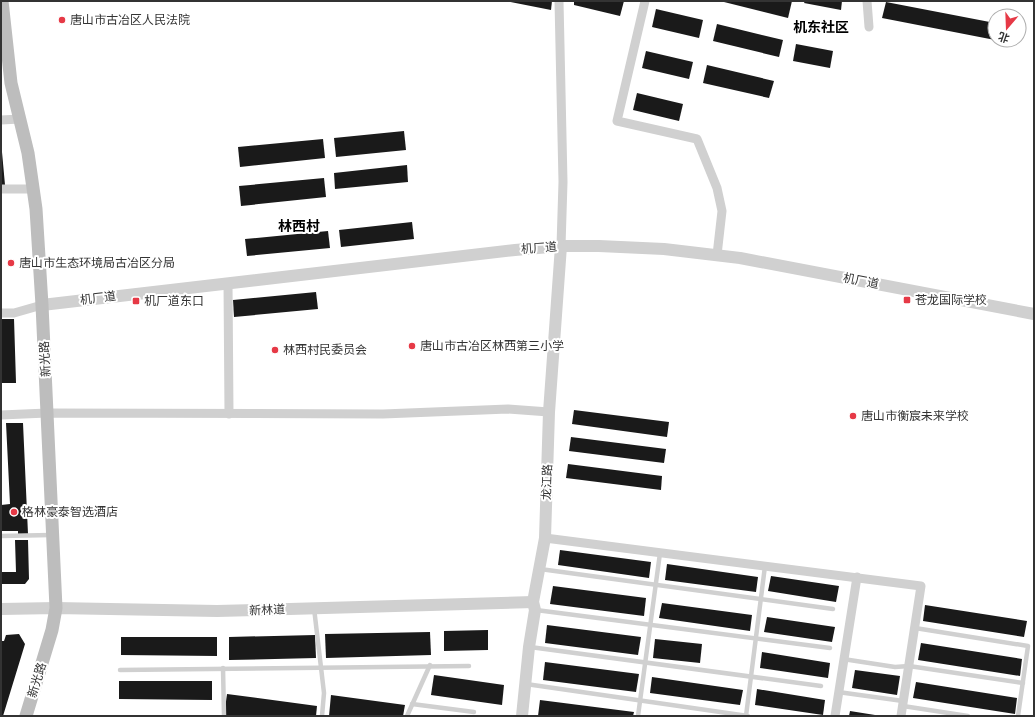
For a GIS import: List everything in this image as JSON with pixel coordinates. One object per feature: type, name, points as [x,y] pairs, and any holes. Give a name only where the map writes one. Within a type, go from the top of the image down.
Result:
[{"type":"main road","name":"新光路","points":[[2,1],[10,76],[28,153],[36,208],[56,608],[52,630],[26,716]]},
{"type":"street","points":[[559,1],[563,182],[561,246]]},
{"type":"street","points":[[645,1],[617,121],[697,139],[716,188],[722,211],[717,255]]},
{"type":"street","points":[[867,1],[869,27]]},
{"type":"street","points":[[1,120],[20,119]]},
{"type":"street","points":[[1,189],[33,189]]},
{"type":"street","name":"机厂道","points":[[42,305],[515,250],[561,246],[599,246],[664,249],[740,258],[1034,314]]},
{"type":"street","name":"龙江路","points":[[522,716],[534,606],[545,538],[550,412],[561,246]]},
{"type":"street","points":[[228,283],[229,414]]},
{"type":"street","points":[[1,313],[14,313],[42,305]]},
{"type":"street","points":[[1,415],[47,413],[383,414],[508,409],[550,412]]},
{"type":"street","points":[[545,538],[921,586],[901,716]]},
{"type":"street","points":[[835,716],[857,577]]},
{"type":"street","name":"新林道","points":[[1,610],[56,608],[217,611],[314,608],[534,606]]},
{"type":"lane","points":[[1,536],[53,535]]},
{"type":"lane","points":[[638,716],[660,553]]},
{"type":"lane","points":[[525,684],[747,716],[765,566]]},
{"type":"lane","points":[[539,569],[833,609]]},
{"type":"lane","points":[[534,606],[650,624],[830,648]]},
{"type":"lane","points":[[314,608],[324,693],[322,716]]},
{"type":"lane","points":[[915,628],[1028,646],[1018,716]]},
{"type":"lane","points":[[529,647],[821,686]]},
{"type":"lane","points":[[843,659],[896,667],[909,666],[1023,683]]},
{"type":"lane","points":[[407,716],[430,666]]},
{"type":"lane","points":[[120,670],[469,666]]},
{"type":"lane","points":[[223,668],[224,716]]},
{"type":"lane","points":[[838,692],[968,716]]},
{"type":"lane","points":[[412,704],[474,712]]},
{"type":"building","points":[[506,1],[552,1],[551,10]]},
{"type":"building","points":[[574,1],[624,1],[620,16],[574,5]]},
{"type":"building","points":[[720,1],[792,1],[788,18]]},
{"type":"building","points":[[805,1],[842,1],[841,10],[804,3]]},
{"type":"building","points":[[886,2],[987,21],[987,38],[882,18]]},
{"type":"building","points":[[656,9],[703,20],[699,38],[652,27]]},
{"type":"building","points":[[717,24],[783,40],[779,57],[713,41]]},
{"type":"building","points":[[796,44],[833,51],[830,68],[793,61]]},
{"type":"building","points":[[646,51],[693,62],[689,79],[642,68]]},
{"type":"building","points":[[707,65],[774,81],[769,98],[703,83]]},
{"type":"building","points":[[637,93],[683,104],[679,121],[633,110]]},
{"type":"building","points":[[404,131],[406,150],[336,157],[334,138]]},
{"type":"building","points":[[323,139],[325,158],[240,167],[238,147]]},
{"type":"building","points":[[2,152],[5,185],[1,185]]},
{"type":"building","points":[[407,165],[408,182],[335,189],[334,173]]},
{"type":"building","points":[[324,178],[326,197],[241,206],[239,186]]},
{"type":"building","points":[[412,222],[414,239],[341,247],[339,230]]},
{"type":"building","points":[[328,231],[330,248],[247,256],[245,239]]},
{"type":"building","points":[[316,292],[318,309],[234,317],[233,300]]},
{"type":"building","points":[[1,319],[14,319],[16,383],[1,383]]},
{"type":"building","points":[[574,410],[669,422],[667,437],[572,424]]},
{"type":"building","points":[[6,423],[23,423],[28,534],[18,534],[18,531],[1,531],[1,505],[10,504]]},
{"type":"building","points":[[571,437],[666,449],[664,463],[569,451]]},
{"type":"building","points":[[568,464],[662,476],[661,490],[566,478]]},
{"type":"building","points":[[15,540],[28,540],[29,579],[25,584],[1,584],[1,572],[16,572]]},
{"type":"building","points":[[560,550],[651,562],[649,578],[558,565]]},
{"type":"building","points":[[667,564],[758,577],[756,592],[665,580]]},
{"type":"building","points":[[771,576],[839,586],[836,602],[768,591]]},
{"type":"building","points":[[553,586],[646,598],[644,616],[550,604]]},
{"type":"building","points":[[662,603],[752,615],[750,631],[659,618]]},
{"type":"building","points":[[925,605],[1027,621],[1024,637],[923,621]]},
{"type":"building","points":[[767,617],[835,627],[832,642],[764,632]]},
{"type":"building","points":[[547,625],[641,637],[638,655],[545,643]]},
{"type":"building","points":[[488,630],[488,650],[444,651],[444,631]]},
{"type":"building","points":[[430,632],[431,655],[326,658],[325,634]]},
{"type":"building","points":[[19,634],[25,644],[3,716],[1,716],[1,641],[4,641],[6,635]]},
{"type":"building","points":[[315,635],[316,658],[229,660],[229,637]]},
{"type":"building","points":[[121,637],[217,637],[217,656],[121,655]]},
{"type":"building","points":[[655,639],[702,644],[700,663],[653,658]]},
{"type":"building","points":[[921,643],[1022,659],[1020,676],[918,660]]},
{"type":"building","points":[[762,652],[830,663],[828,678],[760,668]]},
{"type":"building","points":[[545,662],[639,674],[636,692],[543,680]]},
{"type":"building","points":[[855,670],[900,676],[897,695],[852,688]]},
{"type":"building","points":[[434,675],[504,685],[502,705],[431,695]]},
{"type":"building","points":[[652,677],[743,690],[740,705],[650,693]]},
{"type":"building","points":[[119,681],[212,681],[212,700],[119,699]]},
{"type":"building","points":[[916,682],[1017,698],[1015,714],[913,698]]},
{"type":"building","points":[[757,689],[825,700],[823,715],[755,705]]},
{"type":"building","points":[[227,694],[317,706],[316,716],[224,716]]},
{"type":"building","points":[[331,695],[405,705],[403,716],[329,716]]},
{"type":"building","points":[[540,700],[634,712],[633,716],[538,716]]},
{"type":"building","points":[[850,711],[875,715],[875,716],[849,716]]},
{"type":"place","name":"唐山市古冶区人民法院","points":[[62,20]]},
{"type":"place","name":"唐山市生态环境局古冶区分局","points":[[11,263]]},
{"type":"place","name":"苍龙国际学校","points":[[907,300]]},
{"type":"place","name":"机厂道东口","points":[[136,301]]},
{"type":"place","name":"唐山市古冶区林西第三小学","points":[[412,346]]},
{"type":"place","name":"林西村民委员会","points":[[275,350]]},
{"type":"place","name":"唐山市衡宸未来学校","points":[[853,416]]},
{"type":"place","name":"格林豪泰智选酒店","points":[[14,512]]},
{"type":"district","name":"机东社区","points":[[821,27]]},
{"type":"district","name":"林西村","points":[[299,226]]}]
